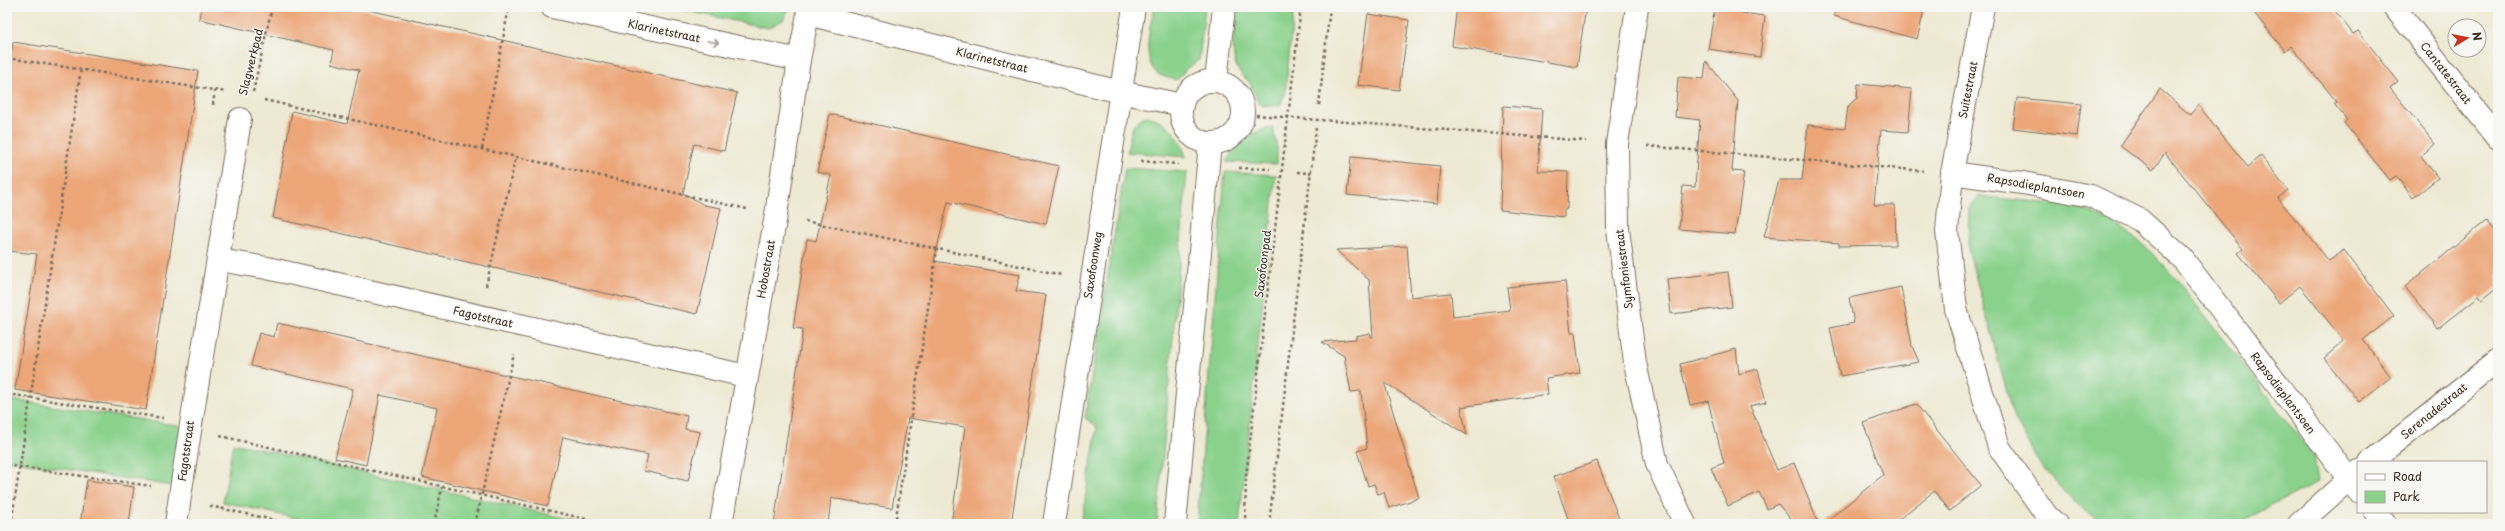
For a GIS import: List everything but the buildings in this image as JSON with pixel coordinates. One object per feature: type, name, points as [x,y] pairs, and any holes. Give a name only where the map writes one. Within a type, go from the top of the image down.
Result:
[{"type":"street","name":"Klarinetstraat","points":[[552,7],[799,60]]},
{"type":"street","name":"Saxofoonweg","points":[[1054,524],[1090,280],[1134,7]]},
{"type":"street","points":[[1216,81],[1224,7]]},
{"type":"street","name":"Symfoniestraat","points":[[1637,7],[1617,144],[1618,228],[1635,363],[1657,464],[1685,524]]},
{"type":"street","name":"Suitestraat","points":[[1952,173],[1983,7]]},
{"type":"street","name":"Cantatestraat","points":[[2394,7],[2498,138]]},
{"type":"street","name":"Klarinetstraat","points":[[808,11],[1120,92],[1182,105]]},
{"type":"street","name":"Hobostraat","points":[[721,524],[746,376],[776,215],[799,60],[808,11]]},
{"type":"street","points":[[1207,81],[1216,81],[1230,86],[1236,92],[1240,98],[1244,114],[1237,132],[1220,143],[1201,142],[1187,130],[1183,123],[1182,105],[1191,89],[1207,81]]},
{"type":"street","name":"Fagotstraat","points":[[176,524],[189,429],[219,260],[240,119]]},
{"type":"street","points":[[1175,524],[1210,143]]},
{"type":"street","points":[[1952,173],[1947,231],[1956,309],[1999,447],[2047,521]]},
{"type":"street","name":"Rapsodieplantsoen","points":[[1952,173],[2022,182],[2091,196],[2140,220],[2182,258],[2355,480],[2299,524]]},
{"type":"street","name":"Fagotstraat","points":[[219,260],[267,268],[746,376]]},
{"type":"street","name":"Serenadestraat","points":[[2371,461],[2498,360]]},
{"type":"street","points":[[2376,513],[2385,524]]},
{"type":"path","name":"Slagwerkpad","points":[[240,119],[252,97],[272,7]]},
{"type":"path","points":[[482,149],[509,7]]},
{"type":"path","name":"Saxofoonpad","points":[[1246,523],[1246,476],[1301,7]]},
{"type":"path","points":[[1319,105],[1330,7]]},
{"type":"path","points":[[7,58],[230,92]]},
{"type":"path","points":[[11,524],[81,69]]},
{"type":"path","points":[[252,97],[776,215],[1090,280]]},
{"type":"path","points":[[1269,524],[1316,128]]},
{"type":"path","points":[[479,316],[516,156]]},
{"type":"path","points":[[1110,159],[1185,164]]},
{"type":"path","points":[[1234,167],[1270,170]]},
{"type":"path","points":[[1297,172],[1311,173]]},
{"type":"path","points":[[896,524],[937,249]]},
{"type":"path","points":[[475,524],[520,326]]},
{"type":"path","points":[[7,394],[164,418],[189,429],[608,524]]},
{"type":"path","points":[[434,524],[442,487]]},
{"type":"green space","points":[[670,7],[790,7],[783,20],[768,28]]},
{"type":"green space","points":[[1154,7],[1205,7],[1199,60],[1187,68],[1177,80],[1164,77],[1159,74],[1154,70],[1150,63],[1148,39]]},
{"type":"green space","points":[[1238,7],[1294,7],[1285,94],[1280,105],[1267,106],[1260,104],[1250,83],[1237,68],[1233,46]]},
{"type":"green space","points":[[1148,116],[1162,122],[1173,131],[1184,149],[1186,157],[1127,152],[1130,135],[1134,125],[1137,121]]},
{"type":"green space","points":[[1273,127],[1277,148],[1277,164],[1226,162],[1235,149],[1246,139],[1258,131]]},
{"type":"green space","points":[[1125,168],[1187,172],[1157,524],[1081,524],[1097,427],[1085,418]]},
{"type":"green space","points":[[1225,172],[1276,175],[1239,524],[1197,524]]},
{"type":"green space","points":[[1979,196],[2075,206],[2105,219],[2142,243],[2176,279],[2314,456],[2318,482],[2236,524],[2106,524],[2078,506],[2039,463],[2013,415],[1968,249],[1969,208]]},
{"type":"green space","points":[[7,399],[182,426],[172,486],[7,460]]},
{"type":"green space","points":[[233,443],[591,524],[322,524],[223,502]]}]
